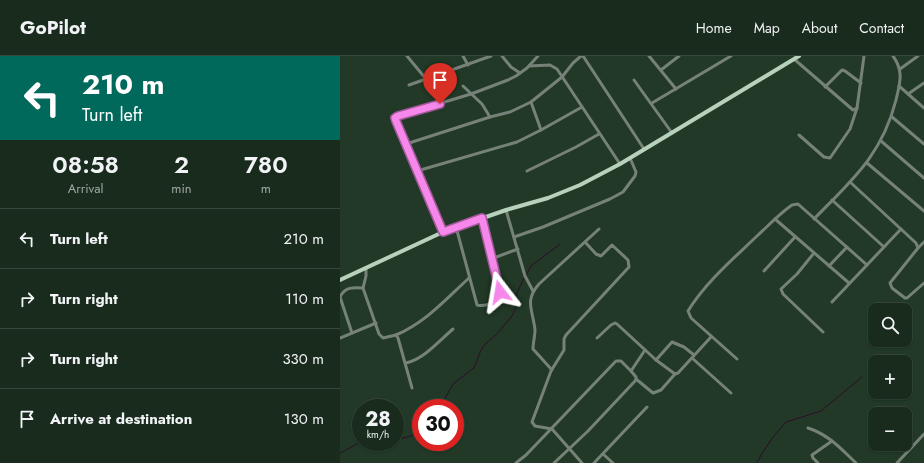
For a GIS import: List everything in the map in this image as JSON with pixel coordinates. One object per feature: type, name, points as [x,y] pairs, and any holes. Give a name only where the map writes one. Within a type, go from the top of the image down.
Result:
[{"type":"main road","points":[[340,280],[443,232],[563,192],[595,178],[799,56]]},
{"type":"street","points":[[407,56],[426,79]]},
{"type":"street","points":[[463,56],[468,65]]},
{"type":"street","points":[[409,85],[491,56]]},
{"type":"street","points":[[502,56],[511,67],[520,73]]},
{"type":"street","points":[[443,232],[395,118],[471,94],[508,80],[520,73],[538,56]]},
{"type":"street","points":[[406,144],[510,112],[531,102],[562,76],[573,63],[583,56],[644,150]]},
{"type":"street","points":[[649,56],[676,89]]},
{"type":"street","points":[[661,70],[679,56]]},
{"type":"street","points":[[652,103],[731,56]]},
{"type":"street","points":[[798,135],[824,157],[830,158],[854,122],[864,56]]},
{"type":"street","points":[[814,219],[867,163],[881,141],[892,117],[901,76],[900,69],[893,56]]},
{"type":"street","points":[[900,69],[918,56]]},
{"type":"street","points":[[794,59],[851,110],[855,110],[857,108]]},
{"type":"street","points":[[528,66],[550,65],[557,69],[620,164]]},
{"type":"street","points":[[825,87],[842,70],[861,83]]},
{"type":"street","points":[[634,80],[652,103],[672,133]]},
{"type":"street","points":[[908,94],[924,83]]},
{"type":"street","points":[[463,86],[482,104],[490,117]]},
{"type":"street","points":[[899,86],[923,107]]},
{"type":"street","points":[[531,102],[541,130]]},
{"type":"street","points":[[417,171],[518,142],[582,107]]},
{"type":"street","points":[[892,117],[924,144]]},
{"type":"street","points":[[527,171],[599,134]]},
{"type":"street","points":[[881,141],[924,178]]},
{"type":"street","points":[[514,237],[604,202],[623,192],[631,184],[636,172],[630,158]]},
{"type":"street","points":[[867,163],[924,212]]},
{"type":"street","points":[[850,182],[916,243],[918,248]]},
{"type":"street","points":[[832,200],[884,247]]},
{"type":"street","points":[[737,359],[691,318],[688,311],[697,297],[713,279],[788,207],[798,204],[805,209],[814,219],[867,265]]},
{"type":"street","points":[[506,210],[525,276],[533,291]]},
{"type":"street","points":[[456,227],[469,278],[478,305],[482,306],[497,301],[501,298],[500,292],[482,218]]},
{"type":"street","points":[[775,219],[849,283]]},
{"type":"street","points":[[552,370],[533,349],[535,331],[530,301],[533,291],[599,229]]},
{"type":"street","points":[[832,302],[901,229]]},
{"type":"street","points":[[764,271],[795,237]]},
{"type":"street","points":[[582,463],[552,429],[535,426],[532,422],[552,370],[564,350],[564,340],[566,335],[629,267],[628,260],[612,245],[601,256],[596,254],[585,242]]},
{"type":"street","points":[[924,242],[890,283],[892,288],[907,298],[924,283]]},
{"type":"street","points":[[830,266],[846,247]]},
{"type":"street","points":[[491,259],[518,249]]},
{"type":"street","points":[[814,253],[781,291],[823,332]]},
{"type":"street","points":[[366,268],[363,288],[381,337],[383,338],[396,335],[424,320],[469,278]]},
{"type":"street","points":[[352,333],[340,297],[350,287],[363,288]]},
{"type":"street","points":[[340,338],[376,322]]},
{"type":"street","points":[[597,338],[613,324],[617,324],[656,360],[675,374]]},
{"type":"street","points":[[406,363],[413,362],[422,356],[453,329]]},
{"type":"street","points":[[396,335],[400,343],[412,388]]},
{"type":"street","points":[[516,463],[552,429],[618,360],[631,371],[636,379],[653,393],[662,390],[675,374],[678,373],[711,337]]},
{"type":"street","points":[[656,360],[672,342],[684,347],[694,355]]},
{"type":"street","points":[[631,371],[645,350]]},
{"type":"street","points":[[692,358],[730,393]]},
{"type":"street","points":[[554,463],[588,431],[636,379]]},
{"type":"street","points":[[594,463],[647,407]]},
{"type":"street","points":[[808,428],[818,432],[832,441],[856,463]]},
{"type":"street","points":[[897,463],[924,434]]},
{"type":"street","points":[[818,463],[812,455],[832,441]]},
{"type":"street","points":[[603,454],[613,463]]},
{"type":"waterway","points":[[526,275],[531,266],[560,244]]},
{"type":"waterway","points":[[445,399],[454,383],[474,368],[481,350],[486,343],[496,335],[512,316],[516,307],[517,293],[524,278]]},
{"type":"waterway","points":[[757,463],[773,437],[786,422],[821,411],[862,377]]},
{"type":"waterway","points":[[404,438],[412,436]]},
{"type":"waterway","points":[[340,453],[352,447]]},
{"type":"route","points":[[440,104],[395,118],[434,214],[443,232],[482,218],[500,292]]}]
